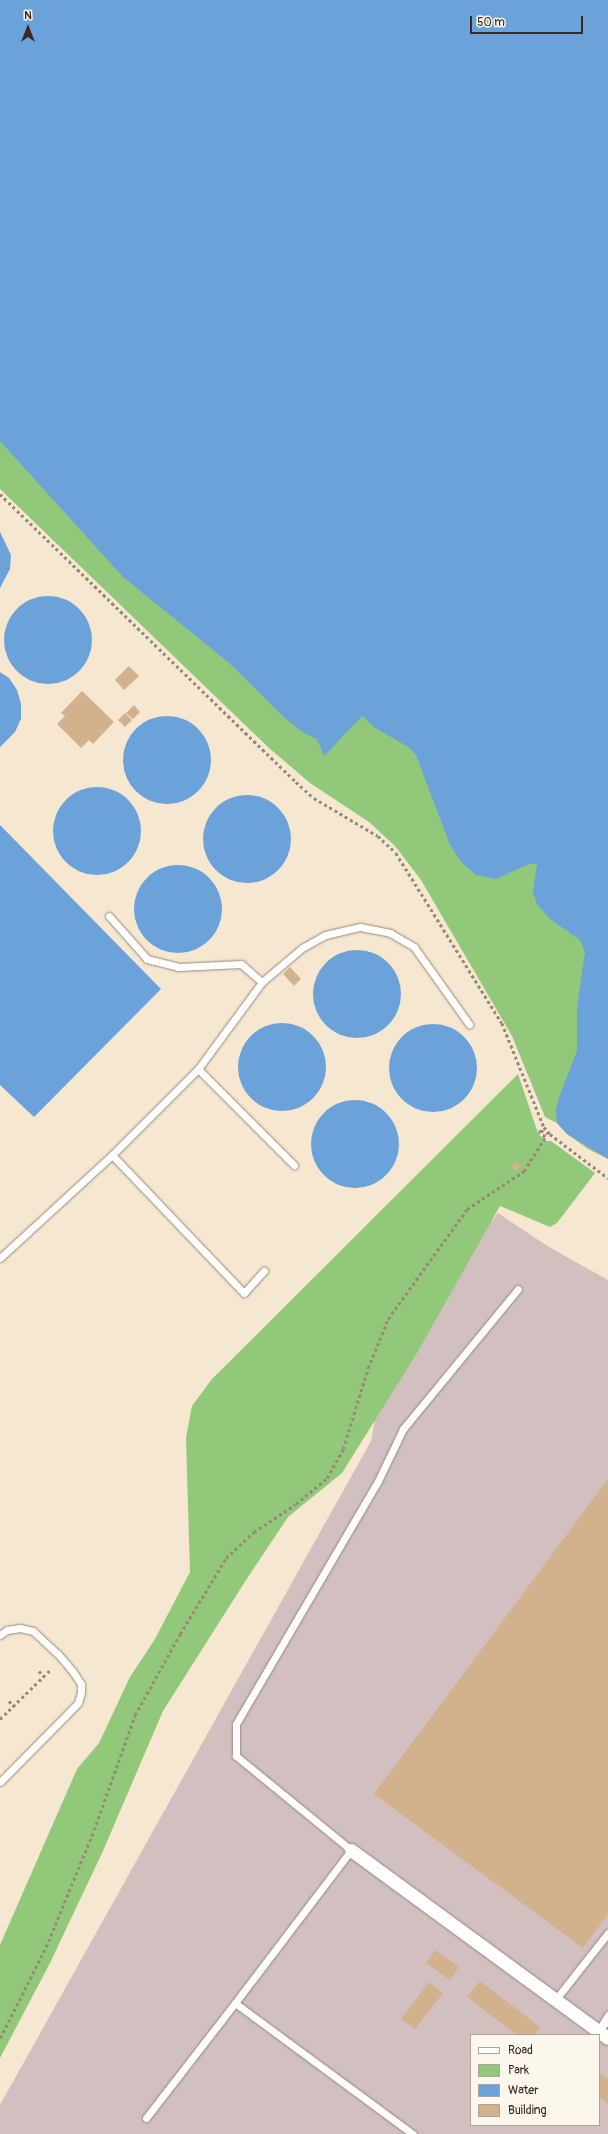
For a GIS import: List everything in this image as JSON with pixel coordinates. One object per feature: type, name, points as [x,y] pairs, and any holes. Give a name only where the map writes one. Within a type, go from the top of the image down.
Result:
[{"type":"street","points":[[351,1850],[603,2034]]},
{"type":"lane","points":[[109,916],[147,959],[178,967],[241,964],[262,982]]},
{"type":"lane","points":[[0,1258],[112,1155],[198,1069],[262,982],[302,948],[325,935],[360,927],[390,933],[414,947],[469,1024]]},
{"type":"lane","points":[[198,1069],[294,1165]]},
{"type":"lane","points":[[112,1155],[244,1293],[264,1271]]},
{"type":"lane","points":[[146,2118],[351,1850],[236,1756],[236,1724],[378,1481],[403,1429],[518,1289]]},
{"type":"lane","points":[[0,1635],[7,1630],[20,1628],[33,1631],[68,1666],[81,1684],[81,1692],[78,1703],[0,1782]]},
{"type":"lane","points":[[556,1999],[608,1933]]},
{"type":"lane","points":[[235,2003],[413,2134]]},
{"type":"lane","points":[[603,2034],[608,2015]]},
{"type":"lane","points":[[603,2034],[608,2020]]},
{"type":"path","points":[[0,494],[296,782],[314,798],[378,836],[396,853],[502,1023],[548,1132],[608,1178]]},
{"type":"path","points":[[0,2038],[46,1947],[94,1830],[135,1715],[180,1634],[226,1558],[254,1532],[296,1504],[327,1478],[343,1449],[368,1368],[388,1319],[467,1209],[524,1172],[545,1137],[541,1132],[547,1134],[548,1132]]},
{"type":"path","points":[[39,1671],[45,1677]]},
{"type":"path","points":[[0,1719],[45,1677],[49,1671]]},
{"type":"path","points":[[9,1701],[15,1706]]},
{"type":"shaded area","points":[[498,1213],[549,1247],[608,1280],[608,2134],[0,2134],[0,2105],[371,1441],[387,1354]]},
{"type":"green space","points":[[0,286],[578,839],[608,1159],[588,1149],[567,1134],[557,1123],[545,1117],[512,1036],[421,880],[395,846],[369,822],[310,783],[269,748],[0,489]]},
{"type":"green space","points":[[518,1074],[538,1133],[545,1141],[551,1141],[595,1173],[557,1223],[550,1227],[500,1206],[417,1353],[342,1473],[288,1517],[163,1711],[103,1851],[50,1963],[0,2058],[0,1945],[77,1769],[99,1743],[130,1677],[155,1639],[190,1572],[186,1438],[192,1406],[212,1379]]},
{"type":"water","points":[[0,0],[608,0],[608,1159],[567,1134],[557,1123],[556,1111],[558,1100],[577,1051],[577,1007],[585,952],[580,940],[550,919],[537,904],[533,892],[537,864],[529,864],[496,879],[476,875],[462,863],[450,845],[416,755],[408,747],[374,727],[362,716],[324,756],[317,739],[304,733],[285,718],[228,662],[123,577],[0,441]]},
{"type":"water","points":[[0,532],[11,555],[10,569],[0,588]]},
{"type":"water","points":[[48,596],[65,600],[79,609],[88,623],[92,640],[88,657],[79,671],[65,680],[48,684],[31,680],[17,671],[8,657],[4,640],[8,623],[17,609],[31,600]]},
{"type":"water","points":[[0,672],[9,678],[17,690],[21,704],[21,719],[15,732],[0,747]]},
{"type":"water","points":[[167,716],[184,720],[198,729],[207,743],[211,760],[207,777],[198,791],[184,800],[167,804],[150,800],[136,791],[127,777],[123,760],[127,743],[136,729],[150,720]]},
{"type":"water","points":[[97,787],[114,791],[128,800],[137,814],[141,831],[137,848],[128,862],[114,871],[97,875],[80,871],[66,862],[57,848],[53,831],[57,814],[66,800],[80,791]]},
{"type":"water","points":[[247,795],[264,799],[278,808],[287,822],[291,839],[287,856],[278,870],[264,879],[247,883],[230,879],[216,870],[207,856],[203,839],[207,822],[216,808],[230,799]]},
{"type":"water","points":[[0,825],[161,989],[34,1117],[0,1085]]},
{"type":"water","points":[[178,865],[195,869],[209,878],[218,892],[222,909],[218,926],[209,940],[195,949],[178,953],[161,949],[147,940],[138,926],[134,909],[138,892],[147,878],[161,869]]},
{"type":"water","points":[[357,950],[374,954],[388,963],[397,977],[401,994],[397,1011],[388,1025],[374,1034],[357,1038],[340,1034],[326,1025],[317,1011],[313,994],[317,977],[326,963],[340,954]]},
{"type":"water","points":[[282,1023],[299,1027],[313,1036],[322,1050],[326,1067],[322,1084],[313,1098],[299,1107],[282,1111],[265,1107],[251,1098],[242,1084],[238,1067],[242,1050],[251,1036],[265,1027]]},
{"type":"water","points":[[433,1024],[450,1028],[464,1037],[473,1051],[477,1068],[473,1085],[464,1099],[450,1108],[433,1112],[416,1108],[402,1099],[393,1085],[389,1068],[393,1051],[402,1037],[416,1028]]},
{"type":"water","points":[[355,1100],[372,1104],[386,1113],[395,1127],[399,1144],[395,1161],[386,1175],[372,1184],[355,1188],[338,1184],[324,1175],[315,1161],[311,1144],[315,1127],[324,1113],[338,1104]]},
{"type":"building","points":[[129,666],[139,676],[124,690],[115,680]]},
{"type":"building","points":[[82,691],[114,722],[93,744],[89,740],[81,748],[57,724],[65,716],[61,713]]},
{"type":"building","points":[[134,705],[140,712],[133,719],[126,713]]},
{"type":"building","points":[[125,713],[132,720],[125,727],[118,720]]},
{"type":"building","points":[[290,967],[301,979],[294,986],[283,974]]},
{"type":"building","points":[[517,1161],[521,1167],[515,1171],[511,1165]]},
{"type":"building","points":[[608,1479],[608,1914],[583,1948],[374,1794]]},
{"type":"building","points":[[435,1950],[459,1967],[450,1980],[426,1963]]},
{"type":"building","points":[[480,1981],[540,2027],[535,2034],[516,2034],[467,1997]]},
{"type":"building","points":[[429,1982],[443,1993],[415,2029],[401,2019]]},
{"type":"building","points":[[600,2074],[608,2079],[608,2104],[600,2098]]}]
